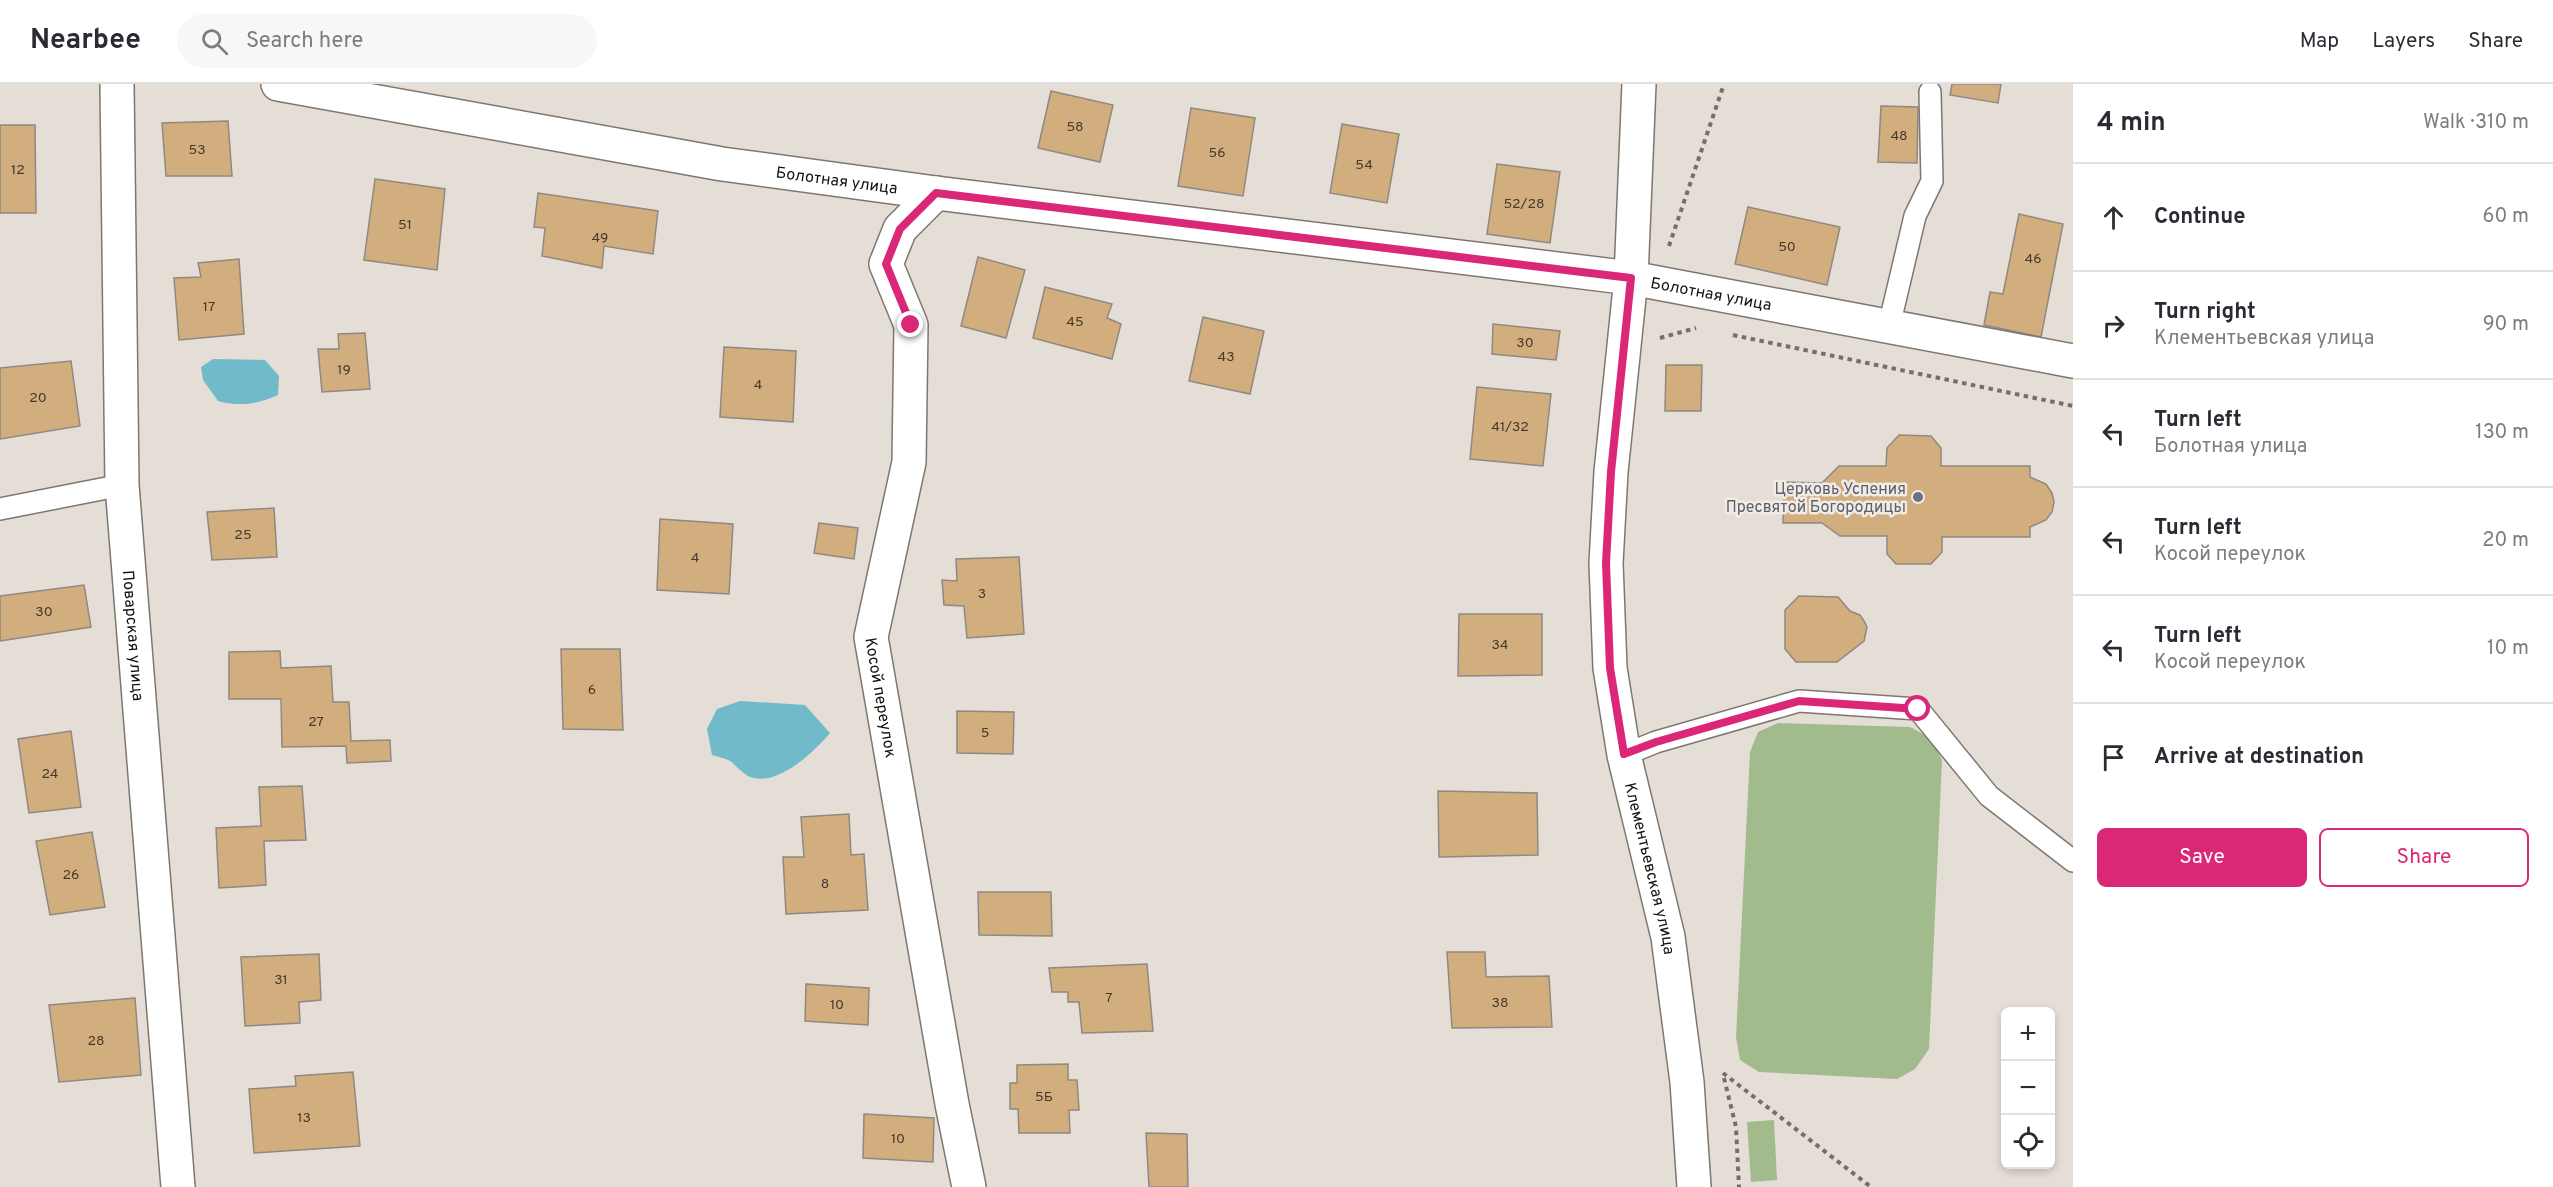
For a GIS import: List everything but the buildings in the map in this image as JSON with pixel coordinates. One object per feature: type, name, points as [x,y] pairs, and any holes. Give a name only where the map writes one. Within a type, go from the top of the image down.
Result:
[{"type":"street","name":"Поварская улица","points":[[117,84],[122,485],[178,1187]]},
{"type":"street","name":"Болотная улица","points":[[279,84],[722,164],[936,193],[1631,278],[2073,361]]},
{"type":"street","name":"Клементьевская улица","points":[[1639,84],[1631,278],[1611,472],[1606,563],[1610,668],[1624,754],[1668,937],[1686,1082],[1694,1187]]},
{"type":"street","name":"Косой переулок","points":[[936,193],[900,229],[886,264],[911,325],[909,462],[872,637],[952,1104],[969,1187]]},
{"type":"lane","points":[[1888,326],[1915,216],[1932,181],[1930,92]]},
{"type":"lane","points":[[0,509],[122,485]]},
{"type":"lane","points":[[1624,754],[1656,742],[1799,701],[1918,709],[1989,796],[2073,861]]},
{"type":"path","points":[[1666,255],[1724,84]]},
{"type":"path","points":[[1694,327],[1705,330]]},
{"type":"path","points":[[1728,334],[2073,406]]},
{"type":"path","points":[[1723,1073],[1871,1187]]},
{"type":"green space","points":[[1778,723],[1910,727],[1931,738],[1942,760],[1929,1049],[1915,1069],[1897,1079],[1759,1072],[1740,1060],[1736,1037],[1750,752],[1758,732]]},
{"type":"green space","points":[[1774,1120],[1777,1180],[1751,1182],[1747,1122]]},
{"type":"water","points":[[213,359],[265,360],[279,376],[278,395],[249,404],[218,401],[203,380],[201,367]]},
{"type":"water","points":[[740,701],[805,705],[830,733],[794,767],[770,777],[759,779],[748,776],[730,761],[712,755],[707,729],[717,709]]},
{"type":"place","name":"Церковь Успения Пресвятой Богородицы","points":[[1918,497]]},
{"type":"route","points":[[911,325],[886,264],[900,229],[936,193],[1631,278],[1611,472],[1606,563],[1610,668],[1624,754],[1656,742],[1799,701],[1918,709]]}]
